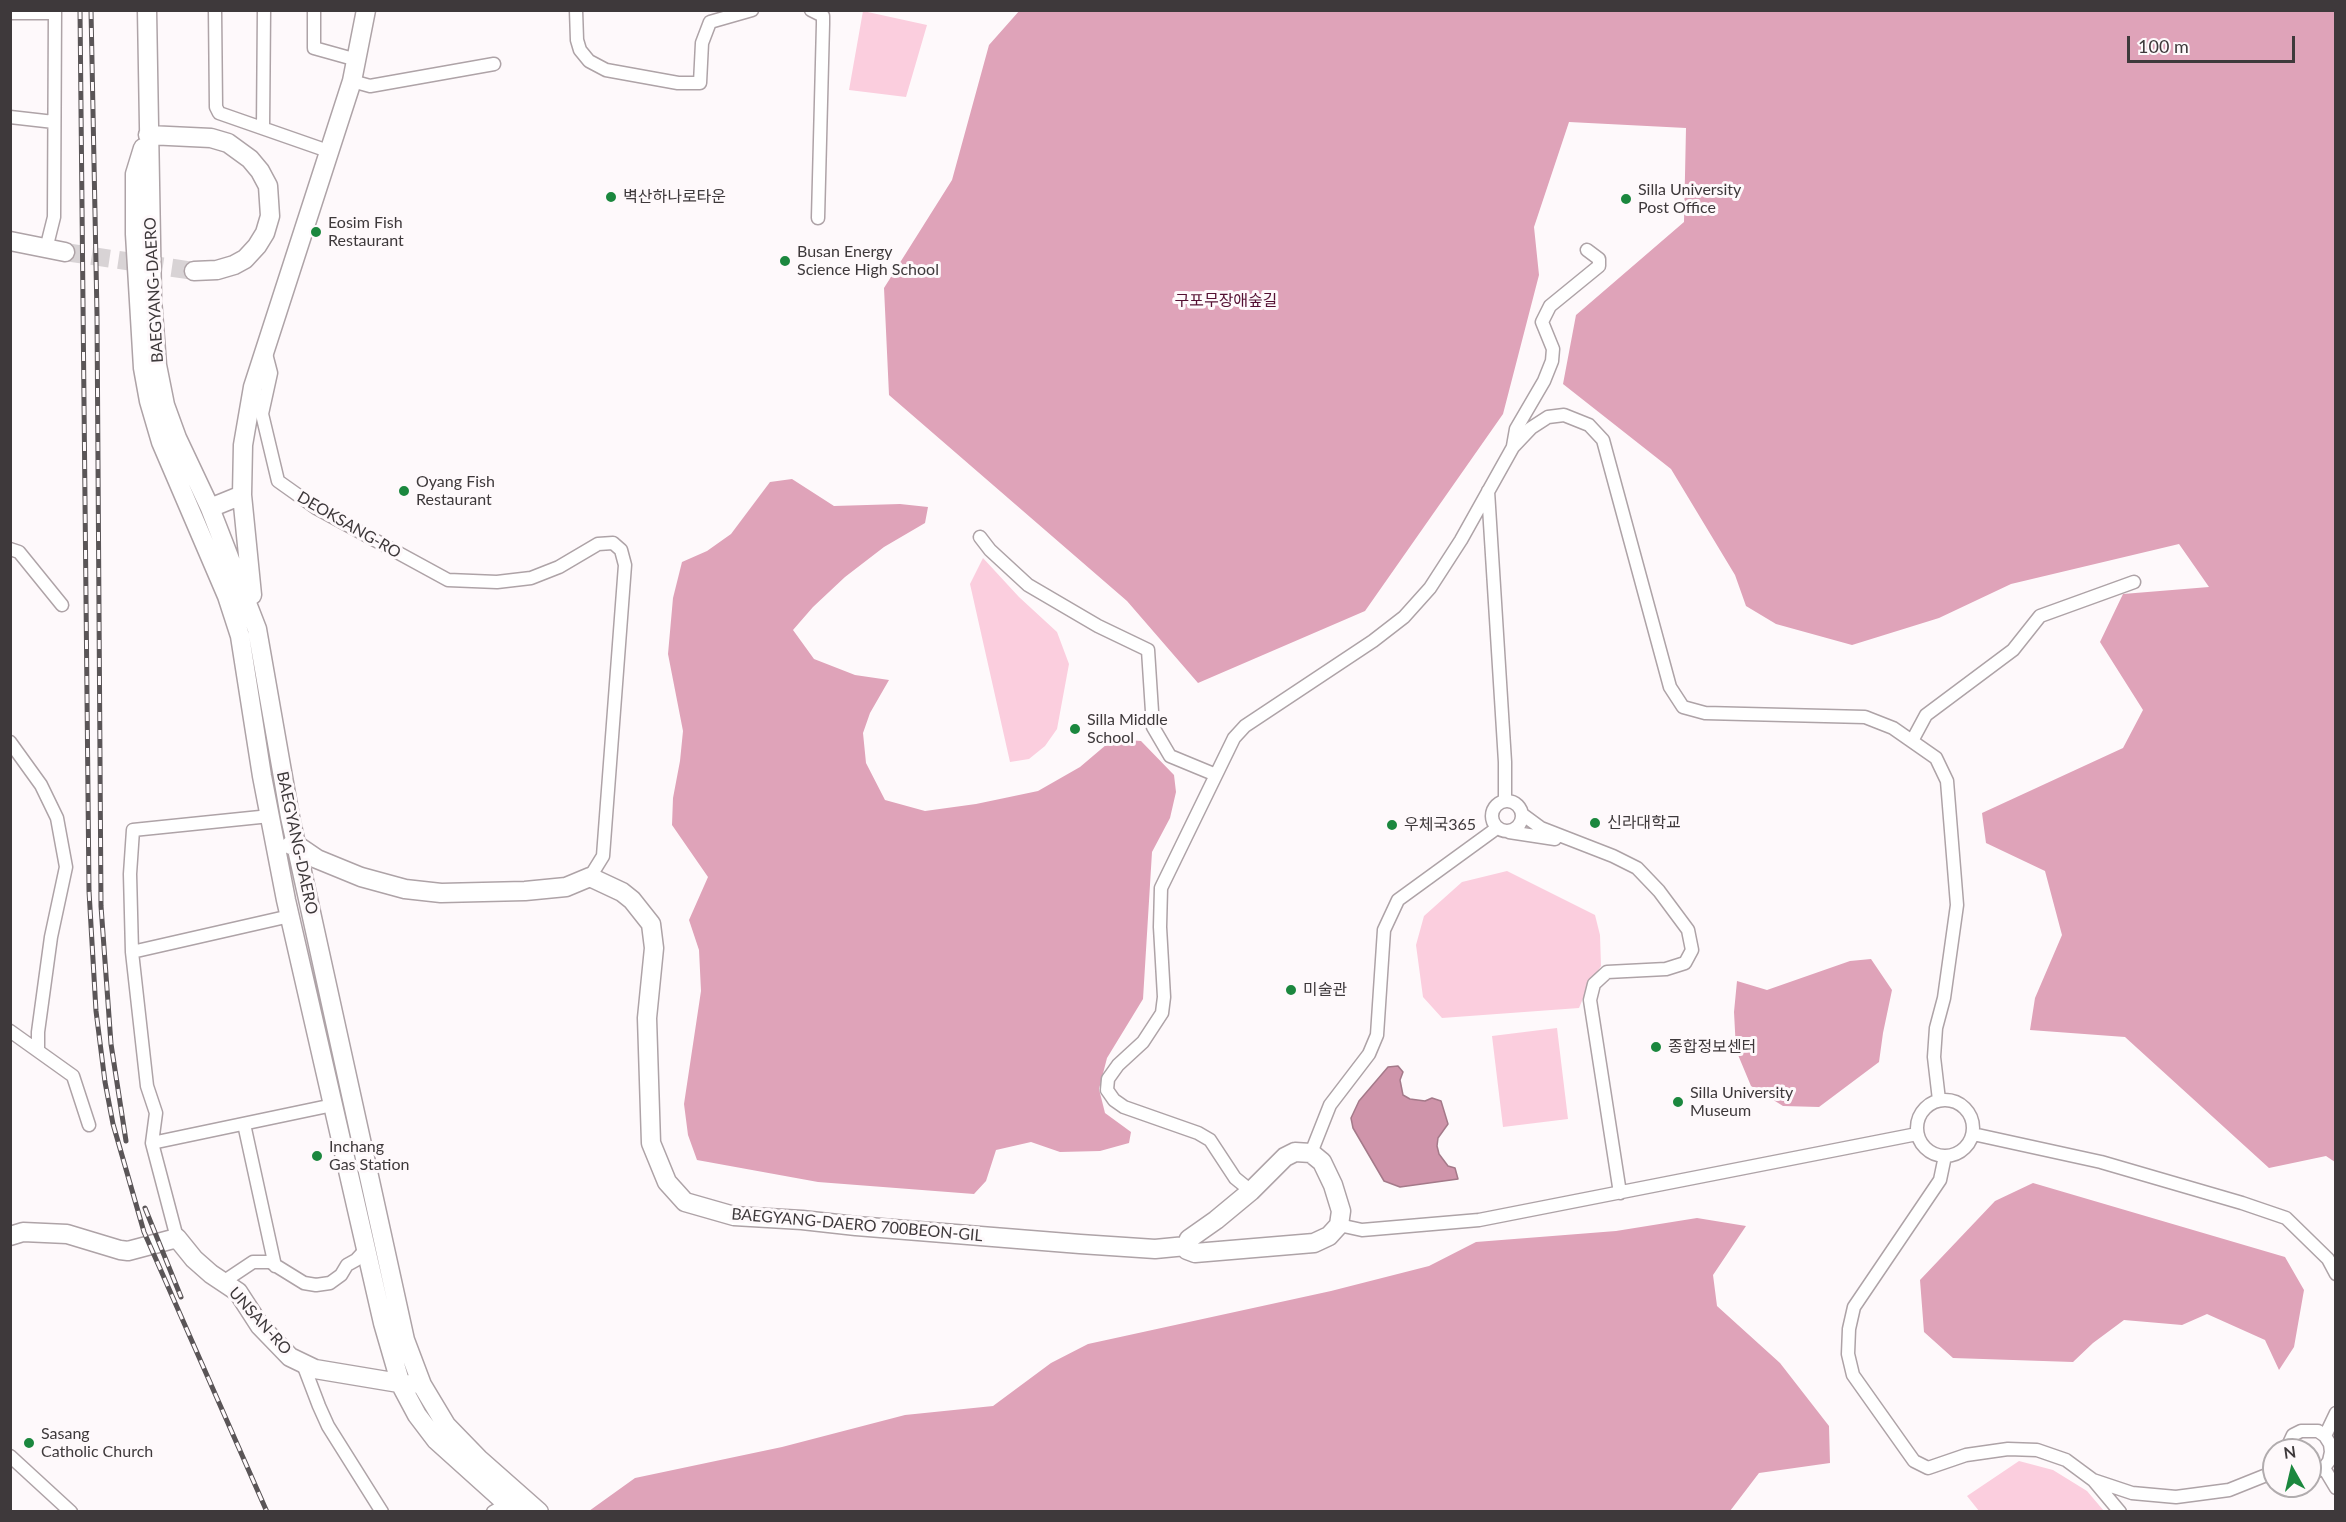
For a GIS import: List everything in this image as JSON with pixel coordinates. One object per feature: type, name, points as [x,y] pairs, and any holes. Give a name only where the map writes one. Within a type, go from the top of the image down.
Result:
[{"type":"main road","name":"BAEGYANG-DAERO","points":[[147,10],[152,299],[156,365],[165,405],[177,438],[210,508],[257,629],[296,844],[405,1340],[422,1385],[446,1425],[479,1459],[539,1512]]},
{"type":"main road","points":[[257,629],[249,574],[243,495],[243,444],[248,408],[264,348],[352,81],[366,10]]},
{"type":"main road","name":"BAEGYANG-DAERO","points":[[148,135],[135,174],[135,234],[143,368],[148,401],[161,442],[227,596],[240,636],[270,816],[290,916],[383,1323],[401,1385],[417,1415],[436,1440],[505,1509]]},
{"type":"main road","points":[[148,135],[211,138],[228,143],[250,159],[268,186],[270,216],[257,246],[245,259],[234,265],[217,270],[194,271]]},
{"type":"main road","points":[[10,241],[65,252]]},
{"type":"main road","points":[[210,508],[243,495]]},
{"type":"main road","points":[[276,847],[296,844],[316,859],[361,877],[405,889],[441,892],[525,891],[566,887],[590,877]]},
{"type":"main road","name":"BAEGYANG-DAERO 700BEON-GIL","points":[[590,877],[622,892],[632,900],[651,924],[654,948],[647,1018],[651,1143],[667,1182],[685,1203],[734,1216],[1155,1249],[1186,1246],[1187,1250],[1195,1253],[1314,1243],[1329,1236],[1339,1225]]},
{"type":"main road","points":[[1186,1246],[1189,1239],[1251,1191],[1285,1157],[1295,1152],[1311,1153],[1322,1162],[1333,1185],[1341,1211],[1339,1225]]},
{"type":"main road","points":[[17,1230],[67,1234],[128,1251],[177,1238]]},
{"type":"main road","name":"UNSAN-RO","points":[[177,1238],[194,1259],[238,1292],[272,1341],[290,1357],[315,1369],[401,1385],[422,1385]]},
{"type":"street","points":[[215,10],[216,107],[219,113],[328,151]]},
{"type":"street","points":[[263,128],[264,10]]},
{"type":"street","points":[[314,10],[314,48],[357,60]]},
{"type":"street","points":[[576,10],[577,40],[580,50],[589,61],[606,70],[678,84],[700,83],[702,43],[710,22],[752,10]]},
{"type":"street","points":[[811,10],[823,16],[818,218]]},
{"type":"street","points":[[10,13],[55,12],[54,217],[46,249]]},
{"type":"street","points":[[352,81],[370,86],[494,64]]},
{"type":"street","points":[[10,117],[54,122]]},
{"type":"street","points":[[1513,447],[1516,429],[1544,381],[1552,361],[1553,349],[1542,322],[1550,306],[1599,266],[1599,259],[1587,250]]},
{"type":"street","name":"DEOKSANG-RO","points":[[264,348],[272,373],[262,414],[278,481],[316,508],[447,580],[497,582],[531,578],[559,567],[598,544],[613,543],[621,550],[625,565],[603,856],[590,877]]},
{"type":"street","points":[[1251,1191],[1235,1178],[1210,1140],[1198,1133],[1124,1107],[1114,1100],[1107,1090],[1108,1079],[1118,1065],[1143,1042],[1162,1013],[1164,997],[1160,927],[1161,888],[1234,738],[1245,726],[1373,641],[1404,617],[1430,588],[1461,540],[1513,447],[1531,428],[1548,417],[1564,415],[1589,425],[1603,440],[1670,687],[1683,707],[1705,713],[1865,717],[1893,728],[1936,758],[1947,781],[1957,905],[1944,998],[1936,1028],[1934,1057],[1939,1100]]},
{"type":"street","points":[[1488,491],[1505,762],[1504,801]]},
{"type":"street","points":[[980,537],[990,550],[1028,585],[1098,626],[1148,650],[1153,727],[1170,756],[1216,775]]},
{"type":"street","points":[[10,549],[20,552],[62,605]]},
{"type":"street","points":[[1912,741],[1926,715],[2013,650],[2040,616],[2134,582]]},
{"type":"street","points":[[10,742],[40,785],[57,818],[66,867],[51,937],[38,1032],[38,1049]]},
{"type":"street","points":[[1569,840],[1503,830],[1493,824],[1491,812],[1499,802],[1516,804],[1522,814],[1541,828],[1613,856],[1637,868],[1677,912],[1688,930],[1692,950],[1685,963],[1666,969],[1607,972],[1594,984],[1590,1000],[1620,1193]]},
{"type":"street","points":[[1311,1153],[1330,1105],[1369,1053],[1377,1035],[1384,930],[1398,900],[1503,830],[1519,826],[1522,814]]},
{"type":"street","points":[[177,1238],[152,1143],[156,1113],[147,1086],[132,952],[130,874],[133,830],[270,816]]},
{"type":"street","name":"BAEGYANG-DAERO","points":[[132,952],[290,916]]},
{"type":"street","points":[[10,1031],[73,1076],[89,1125]]},
{"type":"street","points":[[1939,1100],[1951,1100],[1969,1112],[1973,1123],[1973,1134],[1969,1144],[1961,1152],[1945,1156],[1929,1152],[1922,1144],[1917,1134],[1917,1123],[1921,1113],[1929,1105],[1939,1100]]},
{"type":"street","points":[[152,1143],[333,1105]]},
{"type":"street","points":[[244,1124],[276,1266]]},
{"type":"street","points":[[1339,1225],[1362,1230],[1479,1220],[1917,1134]]},
{"type":"street","points":[[1973,1134],[2101,1162],[2286,1218],[2328,1259],[2336,1274]]},
{"type":"street","points":[[1945,1156],[1940,1180],[1854,1307],[1849,1329],[1848,1354],[1853,1375],[1901,1446],[1914,1461],[1928,1468],[1966,1455],[2008,1449],[2037,1450],[2066,1460],[2093,1480],[2120,1512]]},
{"type":"street","points":[[10,1227],[17,1230]]},
{"type":"street","points":[[223,1282],[253,1262],[270,1262],[304,1283],[316,1285],[330,1283],[366,1249]]},
{"type":"street","points":[[303,1364],[328,1426],[382,1512]]},
{"type":"street","points":[[2325,1436],[2336,1413]]},
{"type":"street","points":[[2292,1438],[2301,1431],[2318,1431],[2325,1436],[2330,1444],[2331,1452],[2324,1468],[2336,1488]]},
{"type":"street","points":[[10,1456],[70,1512]]},
{"type":"street","points":[[2093,1480],[2132,1493],[2176,1497],[2229,1490],[2262,1477]]},
{"type":"shaded area","points":[[863,11],[927,25],[906,97],[849,90]]},
{"type":"shaded area","points":[[983,558],[1019,597],[1057,632],[1069,664],[1057,729],[1045,746],[1029,759],[1010,762],[970,584]]},
{"type":"shaded area","points":[[1507,871],[1595,915],[1600,935],[1601,966],[1589,984],[1579,1008],[1442,1018],[1423,997],[1416,945],[1424,916],[1462,882]]},
{"type":"shaded area","points":[[1557,1028],[1568,1119],[1503,1127],[1492,1036]]},
{"type":"shaded area","points":[[1398,1066],[1403,1072],[1400,1080],[1403,1095],[1410,1099],[1425,1101],[1432,1098],[1441,1101],[1448,1124],[1438,1138],[1437,1146],[1439,1154],[1448,1166],[1455,1168],[1458,1179],[1400,1187],[1384,1181],[1353,1128],[1351,1118],[1359,1101],[1388,1067]]},
{"type":"shaded area","points":[[2019,1461],[2053,1470],[2087,1491],[2104,1511],[1979,1511],[1967,1496]]},
{"type":"green space","name":"구포무장애숲길","points":[[1020,10],[2335,11],[2335,1162],[2326,1156],[2269,1168],[2125,1037],[2030,1030],[2035,998],[2062,935],[2045,871],[1986,843],[1982,813],[2123,748],[2143,710],[2100,642],[2123,594],[2209,587],[2179,544],[2011,584],[1939,618],[1852,645],[1776,624],[1746,606],[1735,575],[1671,469],[1563,384],[1576,315],[1684,222],[1686,128],[1569,122],[1534,227],[1539,275],[1503,414],[1365,611],[1198,683],[1127,601],[889,395],[884,288],[952,180],[989,45]]},
{"type":"green space","points":[[792,479],[834,506],[900,504],[928,507],[925,523],[884,547],[845,577],[813,607],[793,630],[814,659],[855,675],[889,680],[870,713],[863,733],[866,763],[885,800],[925,811],[976,804],[1038,791],[1080,767],[1113,739],[1141,741],[1174,775],[1176,792],[1170,818],[1152,852],[1143,999],[1107,1058],[1099,1089],[1105,1113],[1131,1132],[1129,1143],[1100,1151],[1060,1152],[1031,1142],[996,1150],[986,1181],[974,1194],[818,1182],[697,1160],[688,1135],[684,1104],[701,991],[699,950],[689,920],[708,877],[672,825],[673,798],[683,731],[668,654],[673,598],[682,562],[707,551],[731,534],[770,482]]},
{"type":"green space","points":[[1871,959],[1892,990],[1879,1062],[1819,1107],[1783,1106],[1751,1086],[1736,1050],[1734,1012],[1737,981],[1767,990],[1850,961]]},
{"type":"green space","points":[[2033,1183],[2285,1257],[2304,1290],[2294,1347],[2279,1370],[2265,1340],[2207,1314],[2182,1325],[2124,1320],[2093,1343],[2073,1362],[1953,1358],[1924,1332],[1920,1280],[1995,1201]]},
{"type":"green space","points":[[1697,1218],[1746,1226],[1713,1275],[1717,1306],[1780,1363],[1829,1426],[1830,1463],[1759,1473],[1730,1511],[589,1511],[635,1478],[782,1447],[905,1415],[993,1406],[1051,1363],[1088,1344],[1331,1291],[1429,1266],[1476,1242],[1616,1231]]},
{"type":"tunnel","points":[[65,252],[194,271]]},
{"type":"railway","points":[[80,10],[89,891],[96,1011],[113,1124],[144,1232],[267,1512]]},
{"type":"railway","points":[[91,10],[97,315],[101,906],[111,1044],[126,1141]]},
{"type":"railway","points":[[145,1208],[181,1297]]},
{"type":"place","name":"벽산하나로타운","points":[[611,197]]},
{"type":"place","name":"Silla University Post Office","points":[[1626,199]]},
{"type":"place","name":"Eosim Fish Restaurant","points":[[316,232]]},
{"type":"place","name":"Busan Energy Science High School","points":[[785,261]]},
{"type":"place","name":"Oyang Fish Restaurant","points":[[404,491]]},
{"type":"place","name":"Silla Middle School","points":[[1075,729]]},
{"type":"place","name":"신라대학교","points":[[1595,823]]},
{"type":"place","name":"우체국365","points":[[1392,825]]},
{"type":"place","name":"미술관","points":[[1291,990]]},
{"type":"place","name":"종합정보센터","points":[[1656,1047]]},
{"type":"place","name":"Silla University Museum","points":[[1678,1102]]},
{"type":"place","name":"Inchang Gas Station","points":[[317,1156]]},
{"type":"place","name":"Sasang Catholic Church","points":[[29,1443]]}]
